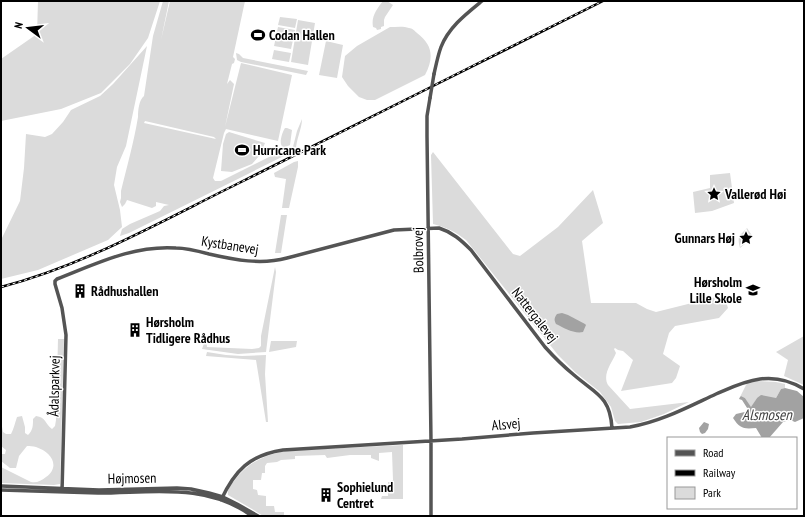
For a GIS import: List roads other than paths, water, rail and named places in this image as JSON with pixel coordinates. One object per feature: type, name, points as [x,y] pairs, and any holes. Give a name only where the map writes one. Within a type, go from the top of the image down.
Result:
[{"type":"street","name":"Bolbrovej","points":[[431,516],[427,116],[434,74],[441,48],[449,33],[461,18],[482,1]]},
{"type":"street","name":"Kystbanevej","points":[[55,281],[113,257],[137,250],[165,247],[178,248],[246,261],[270,261],[283,259],[394,230],[429,228]]},
{"type":"street","name":"Nattergalevej","points":[[429,228],[439,228],[448,231],[461,240],[471,250],[545,346],[564,367],[600,396],[608,406],[612,428]]},
{"type":"street","name":"Ådalsparkvej","points":[[55,281],[62,308],[66,335],[62,490]]},
{"type":"street","name":"Alsvej","points":[[222,498],[230,482],[241,469],[256,458],[273,452],[290,449],[496,437],[533,433],[630,427],[654,422],[737,385],[758,379],[771,378],[783,380],[804,389]]},
{"type":"street","name":"Højmosen","points":[[1,486],[98,493],[177,491],[222,498],[237,504],[258,516]]},
{"type":"street","name":"Højmosen","points":[[1,490],[62,490]]},
{"type":"street","name":"Højmosen","points":[[222,498],[252,516]]},
{"type":"water","points":[[562,313],[585,324],[586,325],[583,332],[566,329],[556,324],[555,317],[557,314]]},
{"type":"water","name":"Alsmosen","points":[[785,388],[797,391],[804,397],[804,418],[795,422],[790,420],[783,422],[770,437],[761,437],[756,428],[743,428],[733,418],[736,414],[749,411],[742,400],[739,399],[741,396],[745,398],[751,407],[761,395],[776,398],[781,389]]},
{"type":"water","points":[[704,422],[709,424],[708,429],[702,434],[699,428]]},
{"type":"railway","points":[[1,287],[62,267],[122,242],[603,1]]},
{"type":"place","name":"Codan Hallen","points":[[258,35]]},
{"type":"place","name":"Hurricane Park","points":[[242,150]]},
{"type":"place","name":"Vallerød Høi","points":[[714,194]]},
{"type":"place","name":"Gunnars Høj","points":[[746,238]]},
{"type":"place","name":"Hørsholm Lille Skole","points":[[753,290]]},
{"type":"place","name":"Rådhushallen","points":[[80,291]]},
{"type":"place","name":"Hørsholm Tidligere Rådhus","points":[[135,330]]},
{"type":"place","name":"Sophielund Centret","points":[[326,495]]}]
